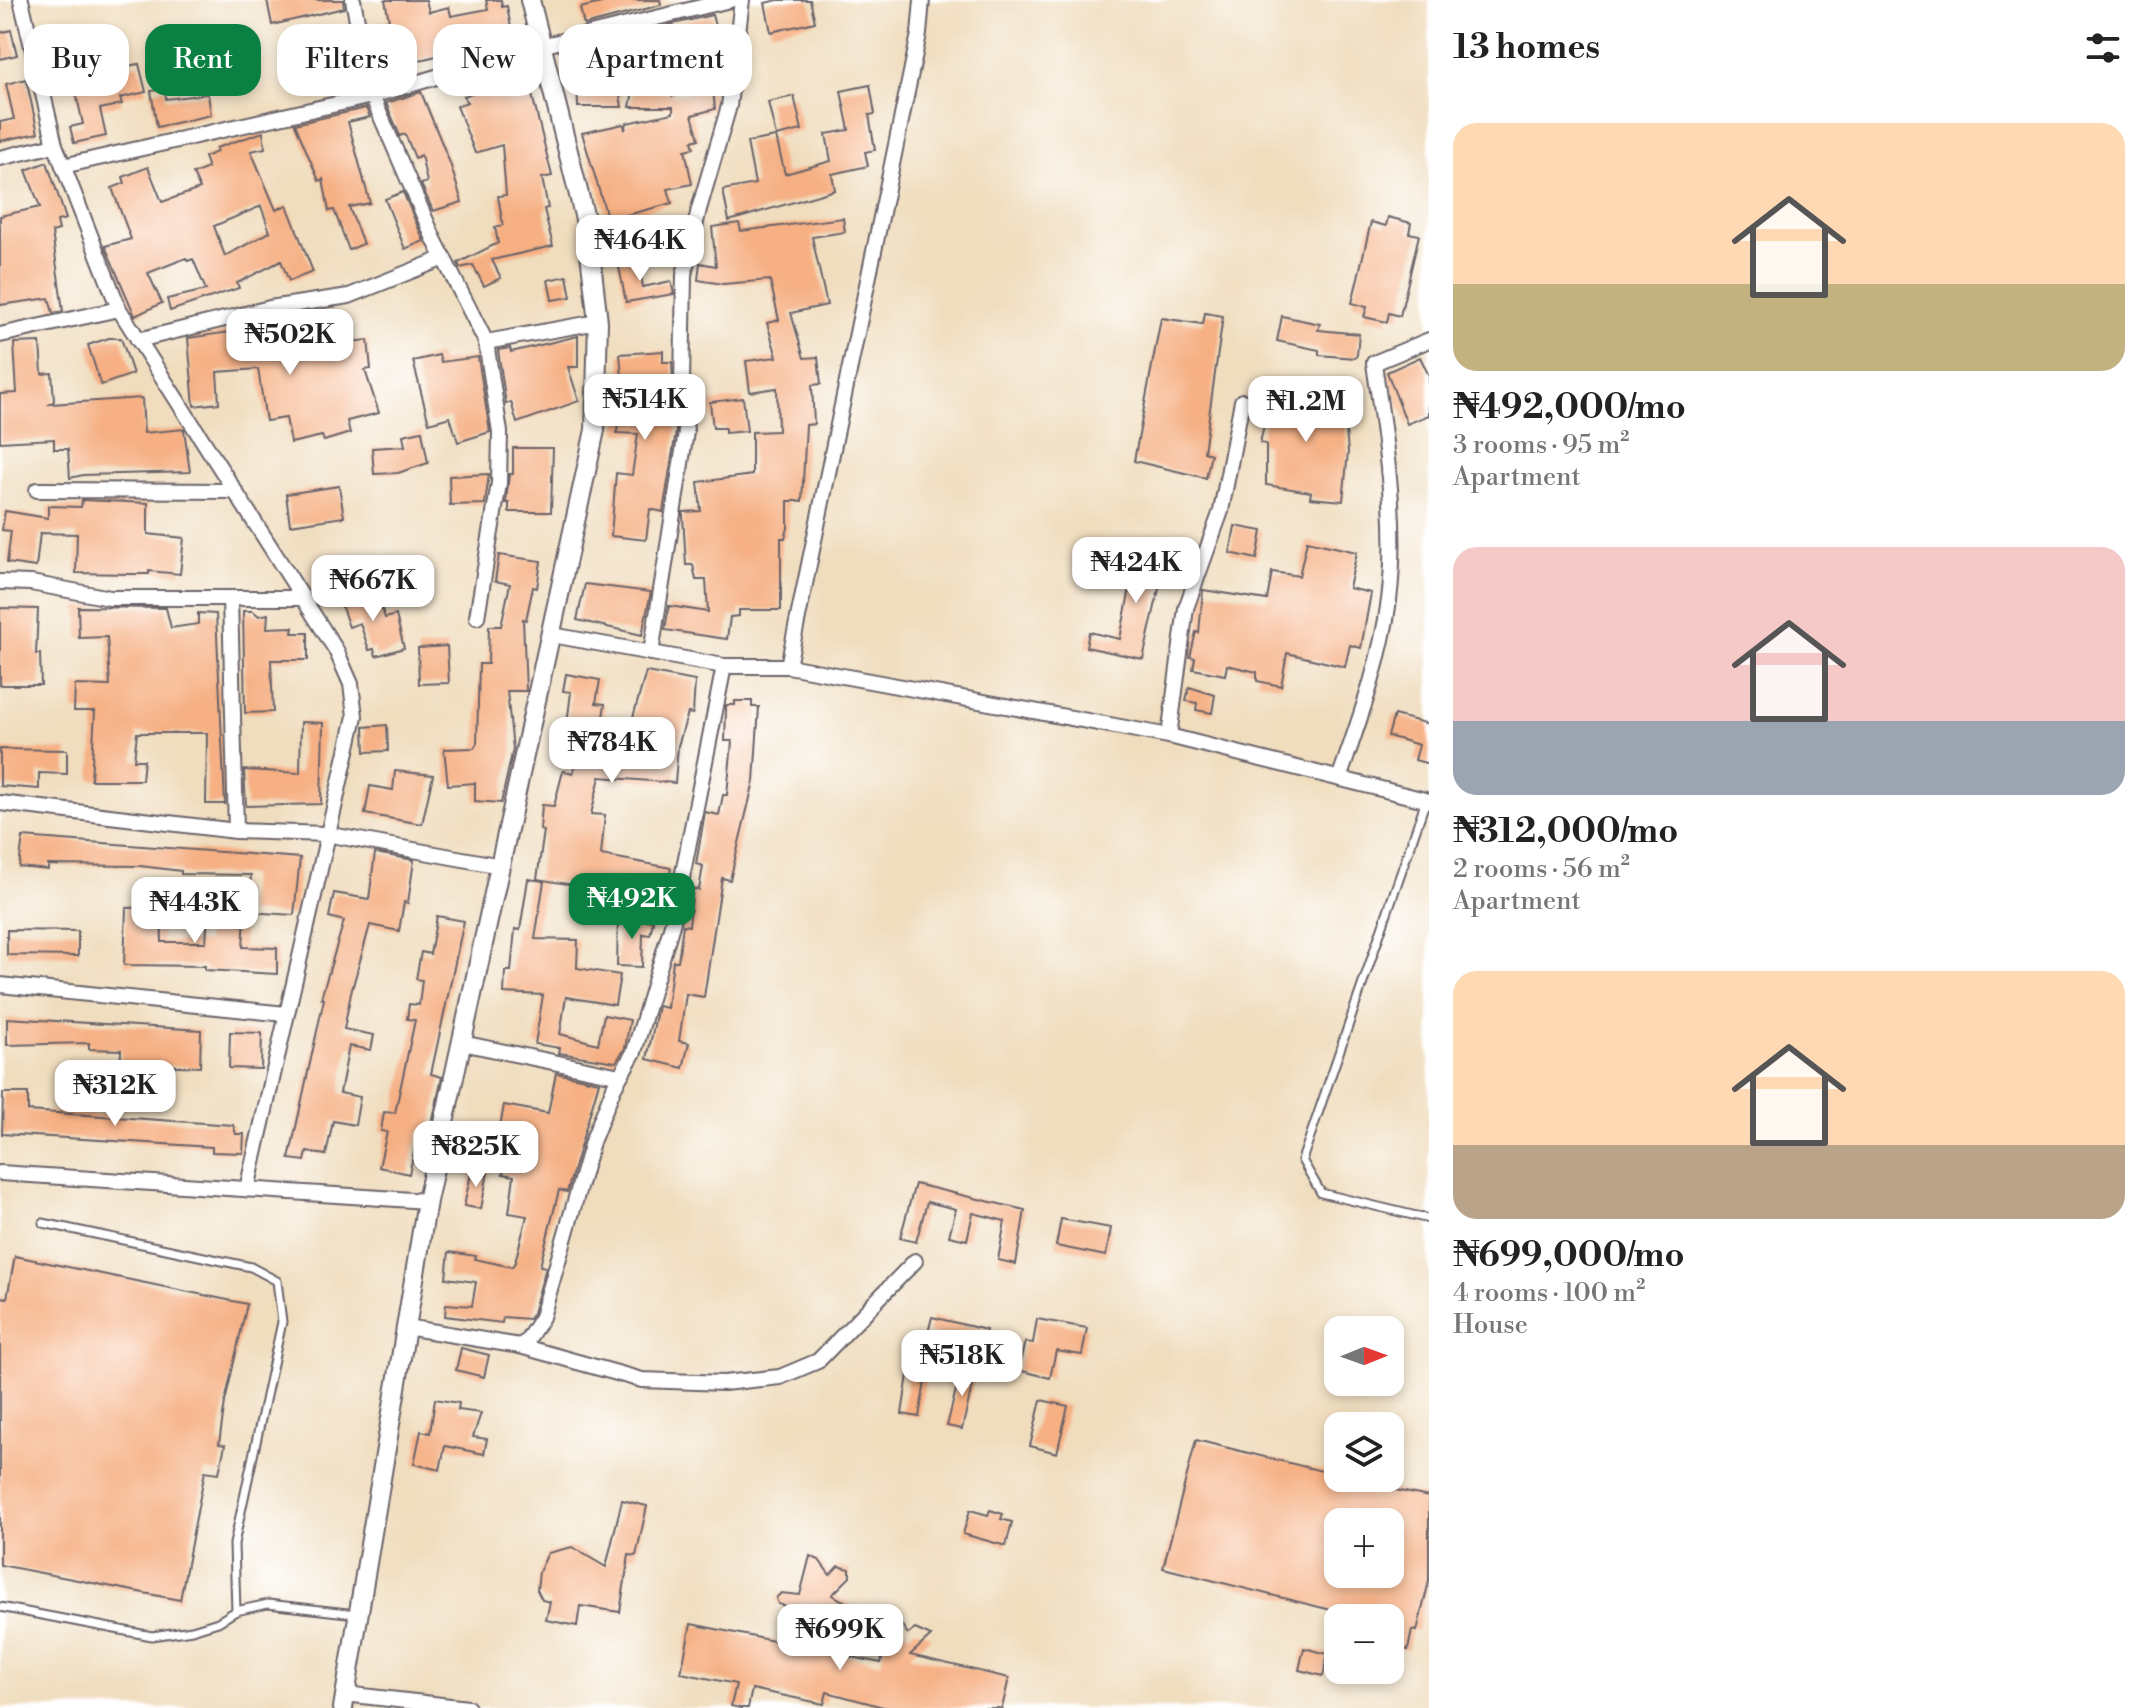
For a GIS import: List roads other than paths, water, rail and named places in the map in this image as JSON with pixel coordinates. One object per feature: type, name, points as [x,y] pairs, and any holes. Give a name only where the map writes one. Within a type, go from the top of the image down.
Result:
[{"type":"street","points":[[21,0],[55,145],[119,309],[336,650],[351,684],[355,716],[247,1189]]},
{"type":"street","points":[[353,0],[358,24]]},
{"type":"street","points":[[530,0],[536,24]]},
{"type":"street","points":[[543,46],[730,0]]},
{"type":"street","points":[[651,653],[686,432],[682,383],[684,275],[699,209],[729,106],[742,0]]},
{"type":"street","points":[[788,666],[919,34],[922,0]]},
{"type":"street","points":[[468,1708],[344,1701],[427,1201],[595,430],[598,322],[587,227],[543,54]]},
{"type":"street","points":[[63,166],[372,96],[444,258],[486,342],[500,432],[499,483],[477,617]]},
{"type":"street","points":[[0,158],[55,145]]},
{"type":"street","points":[[138,340],[270,308],[349,296],[444,258]]},
{"type":"street","points":[[0,335],[119,309]]},
{"type":"street","points":[[486,342],[598,322]]},
{"type":"street","points":[[1340,776],[1374,676],[1389,599],[1393,515],[1374,363],[1429,340]]},
{"type":"street","points":[[1169,736],[1186,608],[1221,511],[1242,401]]},
{"type":"street","points":[[37,490],[234,491]]},
{"type":"street","points":[[0,582],[31,583],[110,598],[302,598]]},
{"type":"street","points":[[230,598],[236,831]]},
{"type":"street","points":[[552,635],[724,666],[788,666],[1169,736],[1428,800]]},
{"type":"street","points":[[520,1346],[527,1341],[542,1317],[592,1142],[620,1076],[634,1052],[674,918],[724,666]]},
{"type":"street","points":[[0,803],[236,831],[326,834],[501,866]]},
{"type":"street","points":[[0,985],[286,1014]]},
{"type":"street","points":[[462,1043],[620,1076]]},
{"type":"street","points":[[0,1173],[427,1201]]},
{"type":"street","points":[[406,1327],[520,1346],[642,1380],[724,1383],[780,1377],[818,1361],[915,1261]]},
{"type":"lane","points":[[1428,800],[1302,1160],[1321,1193],[1429,1219]]},
{"type":"lane","points":[[43,1223],[251,1267],[277,1281],[282,1322],[234,1544],[236,1611]]},
{"type":"lane","points":[[0,1607],[152,1636],[205,1626],[236,1611],[268,1604],[358,1614]]}]
